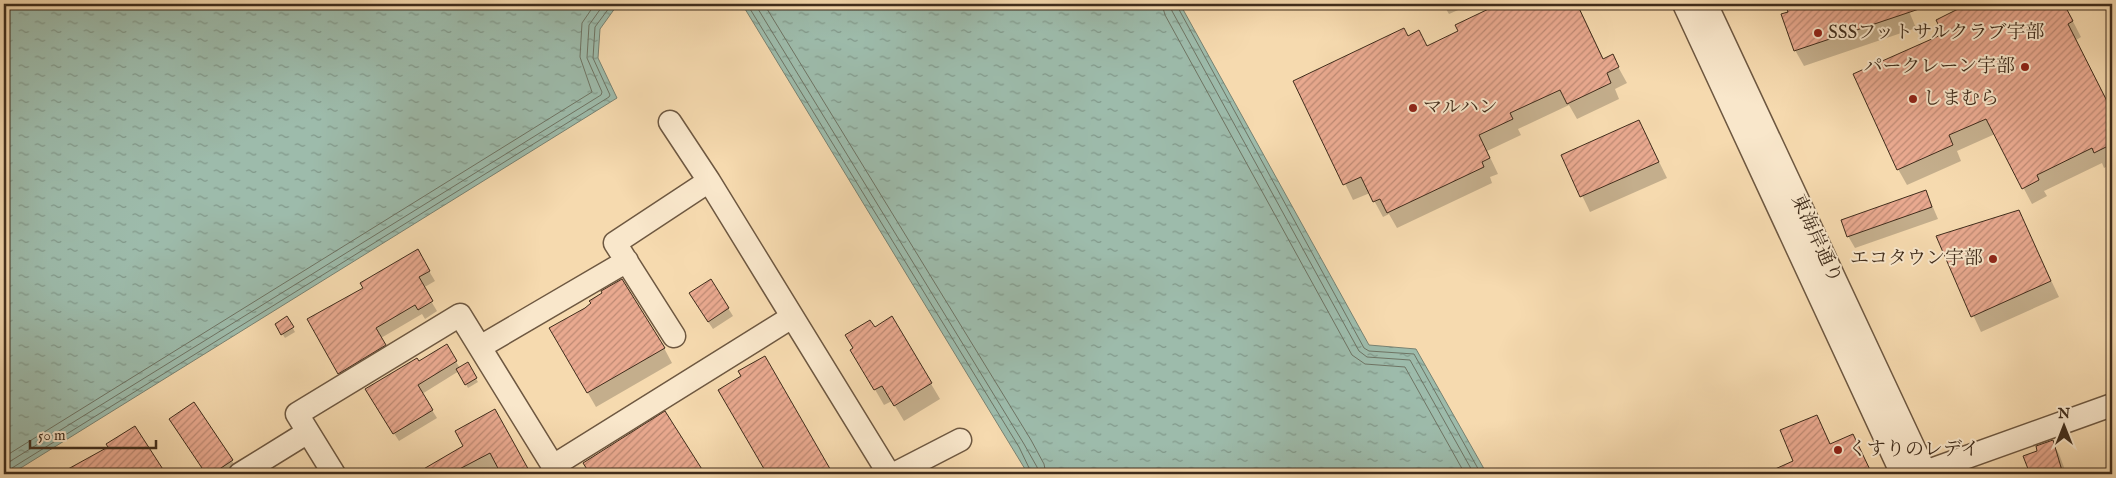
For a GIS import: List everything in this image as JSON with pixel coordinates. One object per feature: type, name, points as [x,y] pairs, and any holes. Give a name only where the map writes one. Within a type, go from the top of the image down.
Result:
[{"type":"street","name":"東海岸通り","points":[[1684,4],[1902,474]]},
{"type":"street","name":"東海岸通り","points":[[1706,4],[1926,473]]},
{"type":"street","points":[[670,122],[709,181],[889,474]]},
{"type":"street","points":[[674,336],[615,243],[709,181]]},
{"type":"street","points":[[480,347],[626,261]]},
{"type":"street","points":[[334,474],[297,414],[460,315],[553,466],[792,317]]},
{"type":"street","points":[[1926,473],[2112,405]]},
{"type":"street","points":[[240,474],[308,432]]},
{"type":"street","points":[[894,474],[960,440]]},
{"type":"water","points":[[4,4],[618,4],[600,29],[598,58],[617,98],[11,474],[4,474]]},
{"type":"water","points":[[742,4],[1180,4],[1369,345],[1416,349],[1487,474],[1028,474]]},
{"type":"building","name":"マルハン","points":[[1499,4],[1577,4],[1603,59],[1613,54],[1619,67],[1607,73],[1611,83],[1567,104],[1560,90],[1510,113],[1513,119],[1479,135],[1490,158],[1482,162],[1484,167],[1387,213],[1380,199],[1373,202],[1361,177],[1343,185],[1293,81],[1404,28],[1408,36],[1419,30],[1427,46],[1458,31],[1455,25]]},
{"type":"building","name":"SSSフットサルクラブ宇部","points":[[1785,4],[1927,4],[1928,6],[1794,51],[1781,14],[1788,12]]},
{"type":"building","name":"パークレーン宇部","points":[[1968,4],[2064,4],[2073,21],[2068,24],[2112,111],[2112,144],[2094,153],[2092,148],[2037,175],[2039,180],[2022,189],[1986,119],[1949,135],[1953,145],[1897,170],[1853,74],[1943,34],[1936,20]]},
{"type":"building","points":[[1639,120],[1659,162],[1580,197],[1561,155]]},
{"type":"building","points":[[1926,190],[1932,207],[1847,237],[1841,220]]},
{"type":"building","name":"エコタウン宇部","points":[[2019,210],[2051,281],[1971,317],[1936,236]]},
{"type":"building","points":[[418,249],[430,271],[419,277],[433,301],[418,310],[415,305],[376,328],[386,345],[338,374],[307,319],[363,288],[360,283]]},
{"type":"building","points":[[622,279],[665,348],[587,393],[549,328],[585,308],[591,303],[589,301],[602,293],[601,291]]},
{"type":"building","points":[[711,279],[729,308],[708,322],[689,293]]},
{"type":"building","points":[[287,316],[294,327],[281,335],[275,324]]},
{"type":"building","points":[[892,316],[932,383],[894,406],[882,386],[874,390],[850,350],[853,348],[845,335],[870,320],[875,327]]},
{"type":"building","points":[[447,344],[457,361],[418,385],[433,410],[393,434],[365,389],[417,358],[419,361]]},
{"type":"building","points":[[765,356],[833,474],[767,474],[718,390],[741,376],[738,371]]},
{"type":"building","points":[[468,362],[477,378],[465,385],[456,369]]},
{"type":"building","points":[[194,402],[233,460],[212,474],[206,474],[169,419]]},
{"type":"building","points":[[495,409],[531,474],[501,474],[490,453],[450,474],[415,474],[463,446],[455,431]]},
{"type":"building","points":[[665,411],[705,474],[590,474],[583,463]]},
{"type":"building","name":"くすりのレデイ","points":[[1817,415],[1830,444],[1853,434],[1872,474],[1764,474],[1793,461],[1780,430]]},
{"type":"building","points":[[135,426],[166,474],[59,474],[108,447],[106,444]]},
{"type":"building","points":[[2053,440],[2063,474],[2030,474],[2023,456],[2037,451],[2036,446]]},
{"type":"place","name":"SSSフットサルクラブ宇部","points":[[1818,33]]},
{"type":"place","name":"パークレーン宇部","points":[[2025,67]]},
{"type":"place","name":"しまむら","points":[[1913,99]]},
{"type":"place","name":"マルハン","points":[[1413,108]]},
{"type":"place","name":"エコタウン宇部","points":[[1993,259]]},
{"type":"place","name":"くすりのレデイ","points":[[1838,450]]}]
